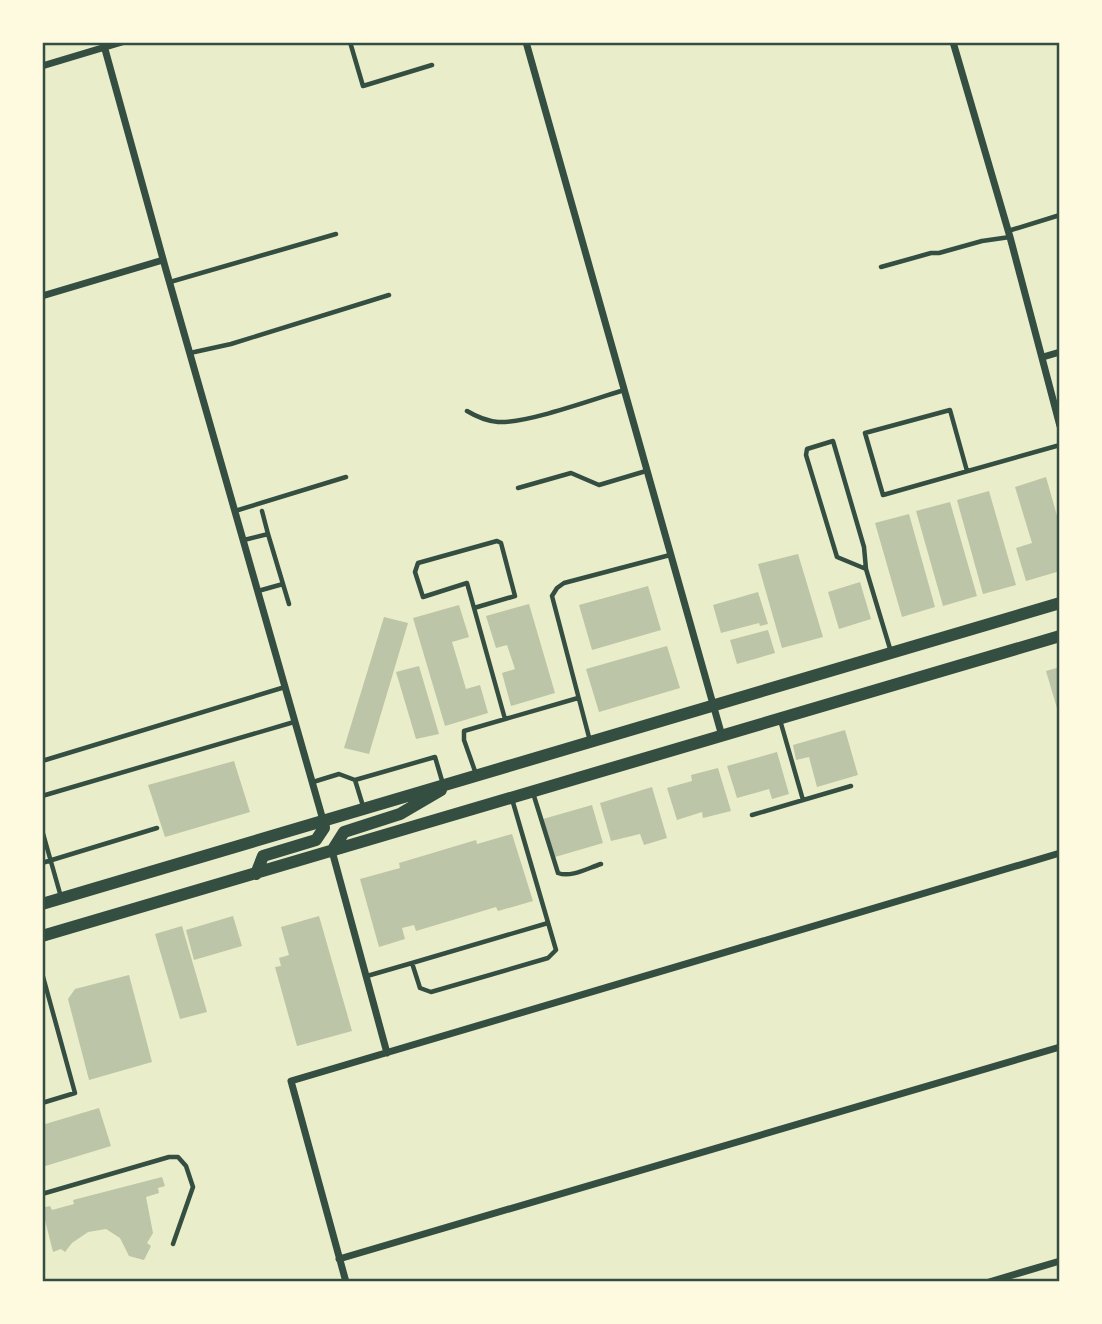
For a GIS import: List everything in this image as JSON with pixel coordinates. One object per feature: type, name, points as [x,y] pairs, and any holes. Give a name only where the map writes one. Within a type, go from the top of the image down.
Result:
[{"type":"main road","points":[[42,904],[1060,603]]},
{"type":"main road","points":[[42,936],[1060,636]]},
{"type":"main road","points":[[332,850],[344,832],[400,814],[448,783]]},
{"type":"main road","points":[[256,874],[263,856],[316,840],[321,835],[323,820]]},
{"type":"street","points":[[42,65],[122,42]]},
{"type":"street","points":[[526,42],[722,736]]},
{"type":"street","points":[[953,42],[1009,234],[1060,426]]},
{"type":"street","points":[[104,45],[323,820]]},
{"type":"street","points":[[42,296],[163,260]]},
{"type":"street","points":[[1043,357],[1060,352]]},
{"type":"street","points":[[332,850],[387,1052]]},
{"type":"street","points":[[346,1282],[291,1081],[1060,853]]},
{"type":"street","points":[[339,1258],[1060,1047]]},
{"type":"street","points":[[989,1282],[1060,1261]]},
{"type":"lane","points":[[350,42],[363,86],[432,65]]},
{"type":"lane","points":[[881,267],[1009,234],[1060,215]]},
{"type":"lane","points":[[169,282],[336,234]]},
{"type":"lane","points":[[189,353],[230,344],[389,295]]},
{"type":"lane","points":[[467,411],[476,417],[500,422],[529,417],[624,390]]},
{"type":"lane","points":[[967,471],[950,410],[865,433],[883,495],[1060,445]]},
{"type":"lane","points":[[866,569],[837,557],[806,455],[807,449],[833,441],[864,547],[866,569],[892,653]]},
{"type":"lane","points":[[518,488],[571,473],[600,485],[647,471]]},
{"type":"lane","points":[[235,511],[346,477]]},
{"type":"lane","points":[[261,511],[289,604]]},
{"type":"lane","points":[[243,540],[268,534]]},
{"type":"lane","points":[[474,608],[515,596],[501,543],[497,541],[418,564],[415,572],[423,597],[467,583],[505,719]]},
{"type":"lane","points":[[590,741],[552,596],[556,589],[565,583],[671,555]]},
{"type":"lane","points":[[258,591],[283,584]]},
{"type":"lane","points":[[42,761],[285,687]]},
{"type":"lane","points":[[476,775],[464,740],[464,731],[578,698]]},
{"type":"lane","points":[[780,719],[803,800]]},
{"type":"lane","points":[[42,796],[295,722]]},
{"type":"lane","points":[[312,782],[339,774],[355,779],[435,757],[448,783]]},
{"type":"lane","points":[[355,779],[363,808]]},
{"type":"lane","points":[[752,815],[851,786]]},
{"type":"lane","points":[[533,792],[558,873],[569,874],[601,864]]},
{"type":"lane","points":[[412,963],[421,988],[432,992],[548,958],[556,950],[512,798]]},
{"type":"lane","points":[[42,863],[157,828]]},
{"type":"lane","points":[[42,830],[61,898]]},
{"type":"lane","points":[[366,976],[548,923]]},
{"type":"lane","points":[[42,973],[75,1093],[42,1103]]},
{"type":"lane","points":[[42,1194],[169,1157],[178,1157],[191,1177],[193,1187],[173,1244]]},
{"type":"building","points":[[1046,477],[1060,526],[1060,571],[1026,581],[1016,548],[1032,543],[1015,487]]},
{"type":"building","points":[[989,491],[1016,585],[983,594],[957,500]]},
{"type":"building","points":[[950,502],[977,596],[943,606],[916,511]]},
{"type":"building","points":[[909,514],[935,607],[902,617],[875,523]]},
{"type":"building","points":[[798,554],[823,637],[782,648],[758,564]]},
{"type":"building","points":[[860,582],[871,619],[839,629],[828,592]]},
{"type":"building","points":[[648,586],[661,630],[592,650],[579,605]]},
{"type":"building","points":[[758,592],[768,624],[760,626],[759,623],[721,633],[713,605]]},
{"type":"building","points":[[529,604],[555,693],[511,706],[502,673],[515,669],[507,645],[496,648],[486,616]]},
{"type":"building","points":[[459,605],[469,637],[452,642],[466,689],[480,685],[488,713],[445,726],[413,618]]},
{"type":"building","points":[[384,617],[408,623],[369,754],[344,748]]},
{"type":"building","points":[[768,630],[775,653],[737,664],[730,640]]},
{"type":"building","points":[[667,646],[680,688],[599,712],[586,669]]},
{"type":"building","points":[[419,666],[439,734],[416,739],[396,672]]},
{"type":"building","points":[[1060,667],[1060,715],[1059,715],[1046,671]]},
{"type":"building","points":[[845,730],[858,775],[817,787],[809,757],[796,760],[793,745]]},
{"type":"building","points":[[777,752],[789,794],[772,799],[769,789],[737,798],[727,766]]},
{"type":"building","points":[[234,761],[250,812],[165,837],[148,785]]},
{"type":"building","points":[[718,768],[731,811],[703,818],[702,812],[677,820],[667,788],[692,781],[691,775]]},
{"type":"building","points":[[652,787],[667,838],[644,845],[640,834],[611,841],[600,803]]},
{"type":"building","points":[[592,805],[603,843],[555,857],[543,819]]},
{"type":"building","points":[[512,834],[533,901],[498,911],[496,907],[416,931],[414,925],[402,928],[405,939],[379,947],[360,879],[400,868],[399,863],[476,840],[477,844]]},
{"type":"building","points":[[233,916],[242,946],[194,960],[186,930]]},
{"type":"building","points":[[319,916],[352,1031],[297,1046],[275,967],[281,966],[279,958],[289,955],[281,927]]},
{"type":"building","points":[[182,926],[207,1012],[180,1019],[155,934]]},
{"type":"building","points":[[129,975],[152,1062],[89,1080],[68,999],[75,989]]},
{"type":"building","points":[[99,1108],[111,1146],[42,1167],[42,1125]]},
{"type":"building","points":[[162,1177],[165,1186],[158,1188],[159,1193],[146,1197],[153,1233],[147,1243],[151,1246],[144,1260],[129,1256],[120,1238],[106,1229],[88,1232],[72,1243],[65,1252],[61,1249],[53,1252],[42,1208],[50,1206],[52,1210],[74,1204],[73,1200]]}]
